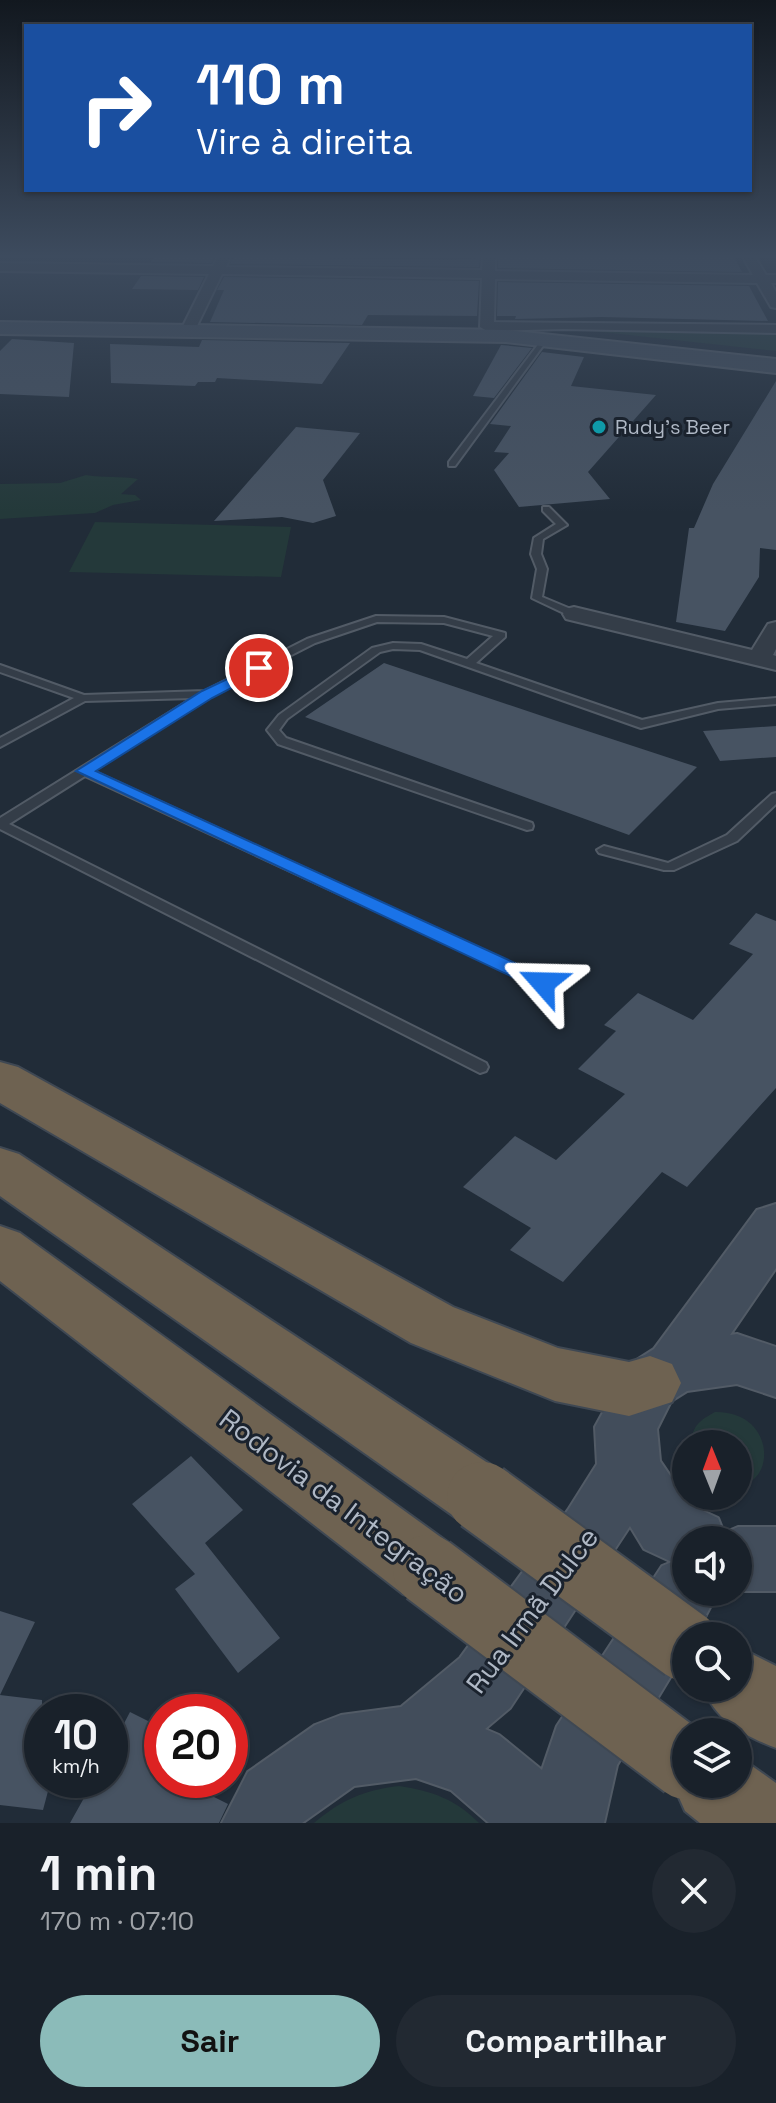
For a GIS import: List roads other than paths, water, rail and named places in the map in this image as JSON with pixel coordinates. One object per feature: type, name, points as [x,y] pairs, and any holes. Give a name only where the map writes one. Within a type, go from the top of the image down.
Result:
[{"type":"highway","points":[[0,1080],[432,1325],[555,1374],[629,1389],[662,1375]]},
{"type":"highway","points":[[0,1168],[482,1497],[672,1636]]},
{"type":"highway","name":"Rodovia da Integração","points":[[0,1249],[672,1753]]},
{"type":"highway","points":[[752,1694],[776,1711]]},
{"type":"highway","points":[[731,1798],[764,1823]]},
{"type":"main road","points":[[571,342],[776,366]]},
{"type":"main road","points":[[637,342],[776,356]]},
{"type":"main road","points":[[672,1529],[667,1527],[629,1469],[626,1427],[776,1225]]},
{"type":"main road","points":[[662,1375],[737,1359],[776,1372]]},
{"type":"main road","name":"Rua Irmã Dulce","points":[[416,1742],[485,1683],[591,1532],[629,1469]]},
{"type":"main road","points":[[752,1559],[776,1559]]},
{"type":"main road","points":[[566,1823],[583,1752],[675,1606]]},
{"type":"main road","points":[[260,1823],[274,1798],[341,1751],[416,1742],[473,1761],[521,1801],[535,1823]]},
{"type":"street","points":[[574,614],[767,661],[776,629]]},
{"type":"lane","points":[[452,464],[543,342]]},
{"type":"lane","points":[[546,509],[562,525],[539,538],[536,554],[542,569],[537,598],[574,614]]},
{"type":"lane","points":[[0,824],[207,694],[311,641],[376,619],[444,620],[501,635],[468,664]]},
{"type":"lane","points":[[527,826],[282,741],[273,730],[283,717],[376,650],[421,647],[641,724],[718,706],[776,701]]},
{"type":"lane","points":[[0,668],[83,698],[207,694]]},
{"type":"lane","points":[[0,743],[83,698]]},
{"type":"lane","points":[[84,771],[543,983]]},
{"type":"lane","points":[[604,850],[669,867],[732,838],[776,797]]},
{"type":"lane","points":[[0,824],[480,1067]]},
{"type":"place","name":"Rudy's Beer","points":[[599,427]]}]
